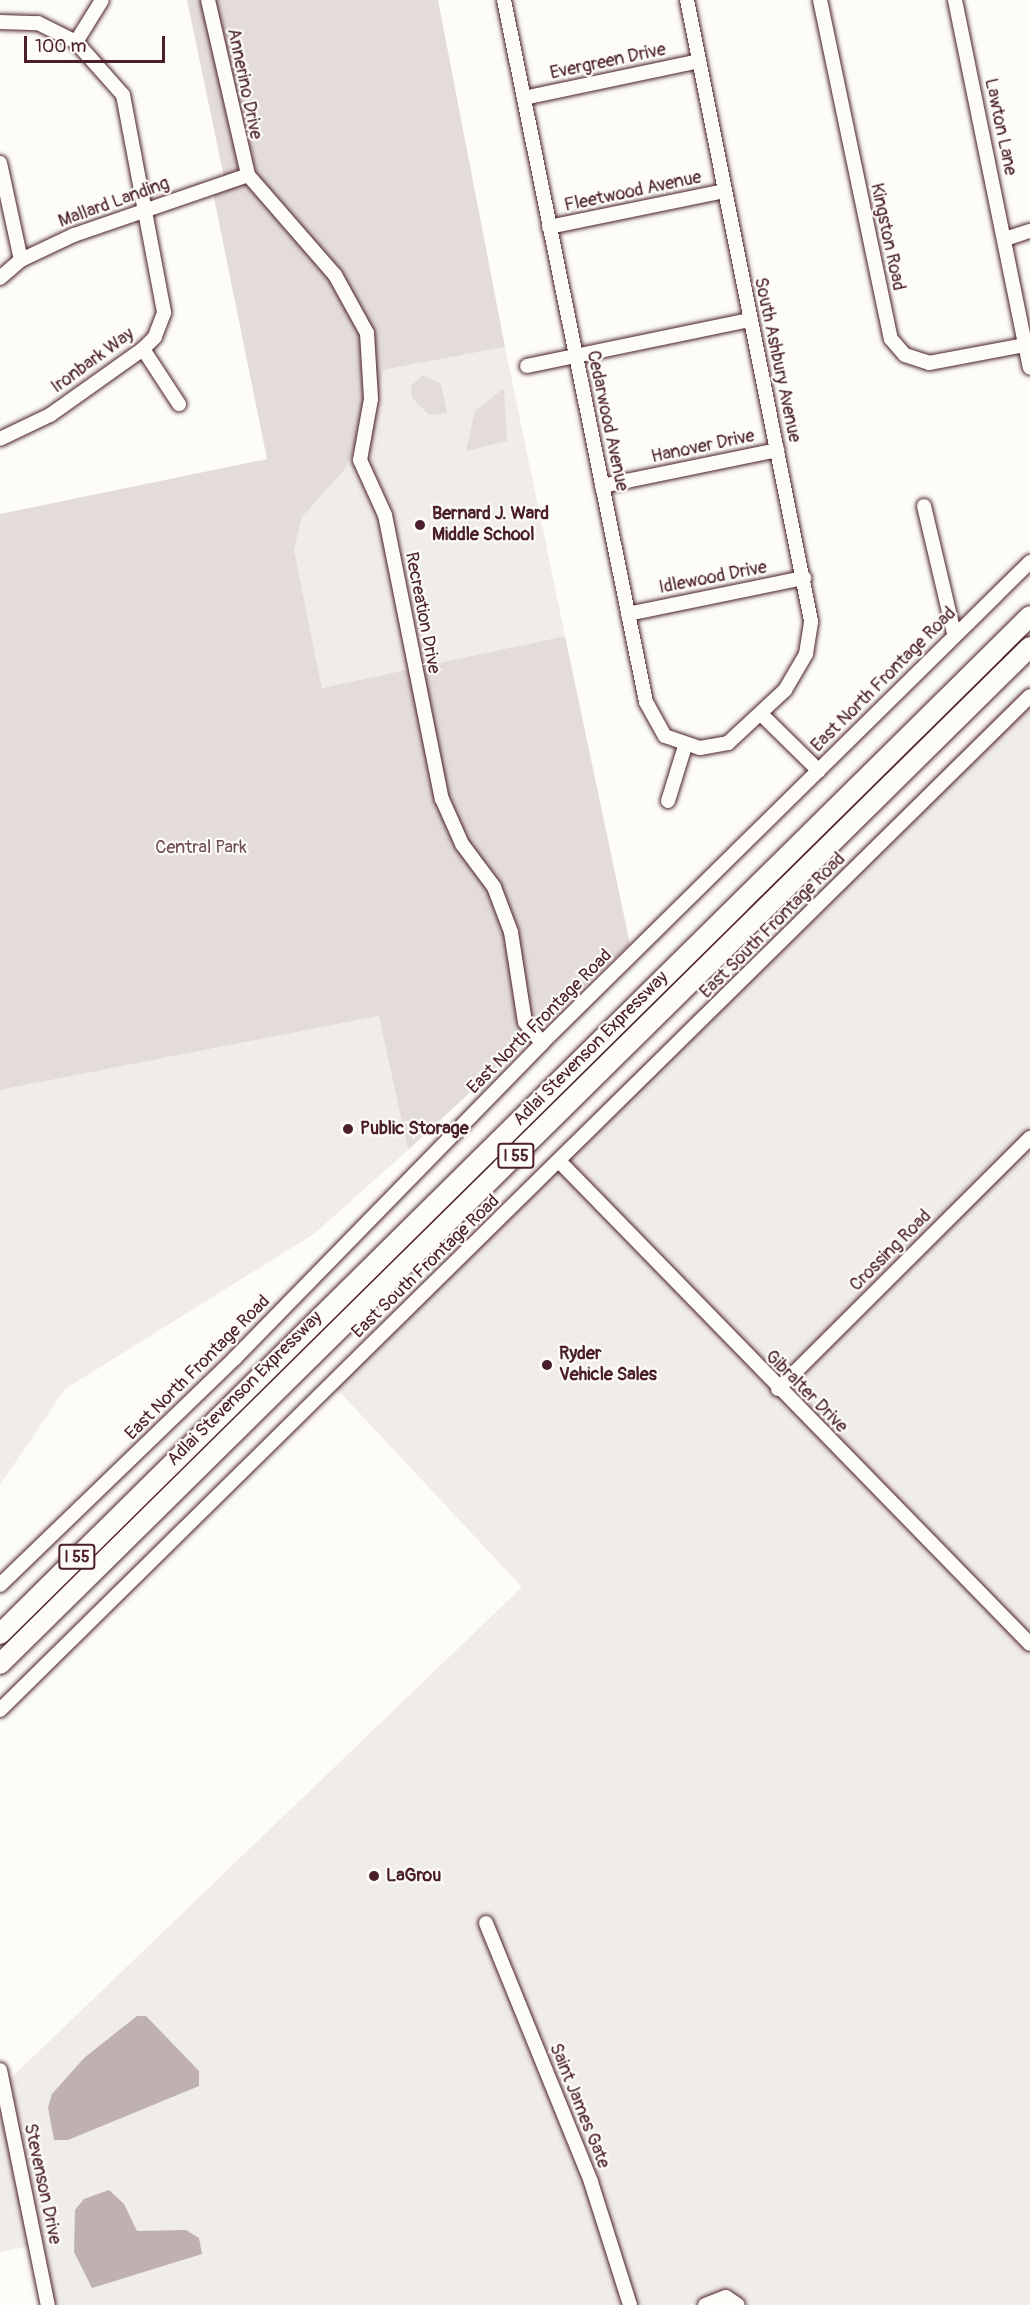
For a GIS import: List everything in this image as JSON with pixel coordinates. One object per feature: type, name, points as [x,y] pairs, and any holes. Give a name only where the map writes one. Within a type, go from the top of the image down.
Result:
[{"type":"highway","name":"Adlai Stevenson Expressway","points":[[0,1634],[1030,616]]},
{"type":"highway","name":"Adlai Stevenson Expressway","points":[[0,1664],[1030,647]]},
{"type":"highway","points":[[0,1615],[49,1566],[155,1480]]},
{"type":"street","points":[[0,22],[38,23],[76,42],[102,0]]},
{"type":"street","name":"Annerino Drive","points":[[208,0],[248,175]]},
{"type":"street","name":"Cedarwood Avenue","points":[[504,0],[650,716],[665,736],[684,746]]},
{"type":"street","name":"South Ashbury Avenue","points":[[687,0],[811,621],[806,654],[793,680],[761,714]]},
{"type":"street","name":"Kingston Road","points":[[820,0],[891,339],[905,355],[929,363],[1025,345]]},
{"type":"street","name":"Lawton Lane","points":[[955,0],[1030,367]]},
{"type":"street","name":"Ironbark Way","points":[[0,439],[50,415],[143,349],[155,338],[164,313],[148,210],[123,95],[76,42]]},
{"type":"street","name":"Evergreen Drive","points":[[524,98],[699,61]]},
{"type":"street","points":[[0,163],[21,261]]},
{"type":"street","name":"Mallard Landing","points":[[0,278],[21,261],[148,210],[248,175]]},
{"type":"street","name":"Recreation Drive","points":[[248,175],[335,275],[366,333],[372,399],[360,460],[385,515],[442,799],[462,844],[494,887],[511,932],[525,1022],[542,1043]]},
{"type":"street","name":"Fleetwood Avenue","points":[[549,227],[724,192]]},
{"type":"street","points":[[1005,239],[1030,231]]},
{"type":"street","points":[[527,366],[750,320]]},
{"type":"street","points":[[143,349],[179,404]]},
{"type":"street","name":"Hanover Drive","points":[[602,486],[777,450]]},
{"type":"street","points":[[924,506],[954,633]]},
{"type":"street","name":"East North Frontage Road","points":[[0,1585],[235,1358],[542,1043],[819,771],[954,633],[1030,562]]},
{"type":"street","name":"Idlewood Drive","points":[[628,614],[804,578]]},
{"type":"street","name":"East South Frontage Road","points":[[0,1710],[1030,698]]},
{"type":"street","points":[[668,801],[684,746],[728,743],[761,714],[819,771]]},
{"type":"street","name":"Crossing Road","points":[[777,1389],[1030,1138]]},
{"type":"street","name":"Gibralter Drive","points":[[560,1162],[777,1389],[1030,1644]]},
{"type":"street","name":"Saint James Gate","points":[[486,1923],[591,2182],[630,2305]]},
{"type":"street","name":"Stevenson Drive","points":[[0,2070],[48,2305]]},
{"type":"street","points":[[705,2305],[726,2297],[738,2305]]},
{"type":"shaded area","name":"Bernard J. Ward Middle School","points":[[505,347],[565,636],[322,688],[294,550],[302,517],[345,469],[355,446],[371,454],[383,370]]},
{"type":"shaded area","points":[[1030,683],[1030,2305],[744,2305],[731,2289],[689,2305],[637,2305],[596,2182],[510,1997],[584,2184],[623,2305],[55,2305],[10,2079],[522,1587],[335,1387],[553,1177],[543,1164]]},
{"type":"shaded area","points":[[380,1016],[408,1150],[314,1234],[65,1389],[0,1485],[0,1090]]},
{"type":"shaded area","points":[[137,2016],[146,2016],[199,2071],[199,2086],[68,2140],[54,2140],[48,2107],[52,2094],[84,2058]]},
{"type":"shaded area","points":[[0,2100],[30,2246],[0,2252]]},
{"type":"shaded area","points":[[109,2190],[124,2204],[137,2231],[186,2230],[199,2238],[202,2254],[92,2288],[74,2252],[75,2210],[84,2199]]},
{"type":"green space","name":"Central Park","points":[[187,0],[438,0],[505,347],[383,370],[371,454],[355,446],[345,469],[302,517],[294,550],[322,688],[565,636],[630,944],[408,1150],[379,1016],[0,1090],[0,514],[267,459],[213,193],[226,187]]},
{"type":"green space","points":[[423,375],[441,384],[447,413],[429,415],[412,398],[411,386]]},
{"type":"green space","points":[[504,388],[507,441],[466,451],[475,411]]},
{"type":"place","name":"Bernard J. Ward Middle School","points":[[420,525]]},
{"type":"place","name":"Public Storage","points":[[348,1129]]},
{"type":"place","name":"Ryder Vehicle Sales","points":[[547,1365]]},
{"type":"place","name":"LaGrou","points":[[374,1876]]}]
